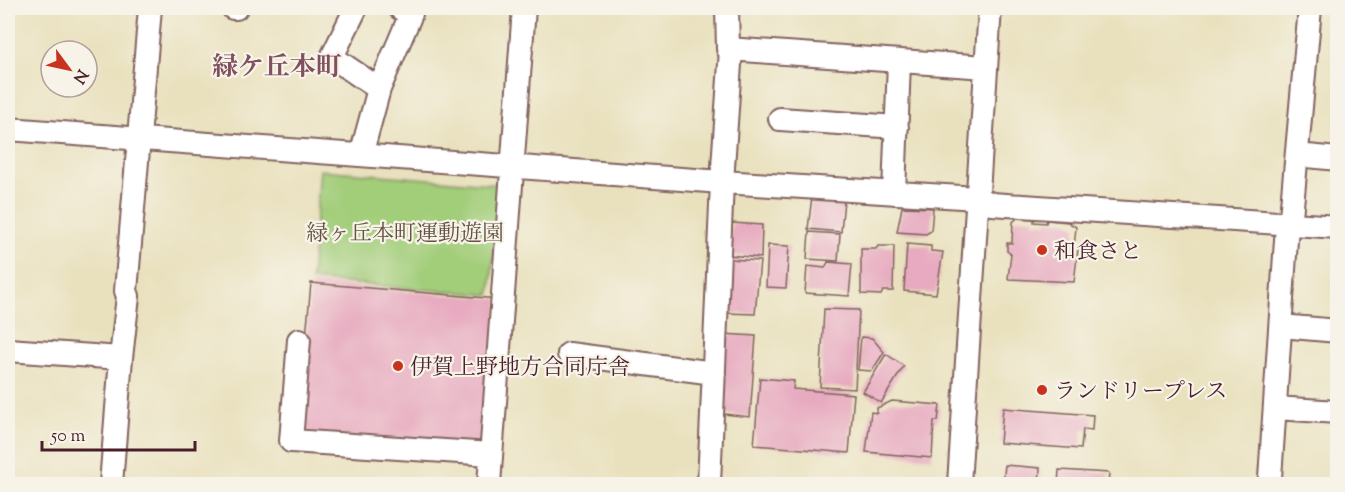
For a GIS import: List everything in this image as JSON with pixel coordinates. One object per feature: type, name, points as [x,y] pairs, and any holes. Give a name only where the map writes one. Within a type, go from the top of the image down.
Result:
[{"type":"street","points":[[111,484],[150,8]]},
{"type":"street","points":[[356,8],[332,57],[380,89]]},
{"type":"street","points":[[361,155],[380,89],[411,14],[400,8]]},
{"type":"street","points":[[489,484],[524,8]]},
{"type":"street","points":[[709,484],[722,182],[731,50],[728,49],[728,8]]},
{"type":"street","points":[[959,484],[990,8]]},
{"type":"street","points":[[1270,478],[1287,225],[1291,217],[1310,8]]},
{"type":"street","points":[[731,50],[986,68]]},
{"type":"street","points":[[894,192],[899,62]]},
{"type":"street","points":[[780,119],[897,127]]},
{"type":"street","points":[[8,129],[722,182],[977,198],[993,204],[1338,227]]},
{"type":"street","points":[[1297,155],[1338,159]]},
{"type":"street","points":[[1281,326],[1338,331]]},
{"type":"street","points":[[299,340],[291,441],[491,454]]},
{"type":"street","points":[[8,350],[120,358]]},
{"type":"street","points":[[569,354],[714,373]]},
{"type":"street","points":[[1275,408],[1338,412]]},
{"type":"green space","name":"緑ヶ丘本町運動遊園","points":[[320,170],[500,185],[490,295],[311,280]]},
{"type":"building","points":[[812,196],[844,200],[841,232],[808,229]]},
{"type":"building","points":[[902,207],[933,208],[931,231],[926,234],[897,232]]},
{"type":"building","name":"和食さと","points":[[1017,218],[1034,219],[1034,222],[1046,223],[1047,220],[1068,222],[1076,227],[1074,247],[1078,249],[1074,282],[1008,279],[1011,254],[1007,251],[1007,243],[1012,243],[1013,222]]},
{"type":"building","points":[[732,223],[762,225],[761,258],[729,255]]},
{"type":"building","points":[[809,232],[840,234],[838,261],[807,259]]},
{"type":"building","points":[[907,244],[931,246],[931,251],[943,252],[936,294],[904,291]]},
{"type":"building","points":[[768,245],[789,246],[786,288],[766,287]]},
{"type":"building","points":[[878,246],[894,246],[893,291],[883,291],[881,295],[861,294],[861,249],[876,249]]},
{"type":"building","points":[[729,259],[760,261],[755,314],[725,313]]},
{"type":"building","points":[[828,262],[852,264],[849,296],[805,293],[807,266],[825,268]]},
{"type":"building","name":"伊賀上野地方合同庁舎","points":[[311,283],[498,299],[486,449],[297,434]]},
{"type":"building","points":[[824,309],[859,310],[855,389],[820,387]]},
{"type":"building","points":[[722,334],[756,336],[750,417],[715,413]]},
{"type":"building","points":[[861,337],[872,338],[884,352],[872,371],[858,370]]},
{"type":"building","points":[[886,354],[904,366],[881,403],[863,392]]},
{"type":"building","points":[[760,378],[794,381],[793,389],[854,394],[849,453],[754,445]]},
{"type":"building","points":[[892,401],[940,405],[938,421],[934,421],[932,458],[866,452],[871,412],[877,413],[877,408]]},
{"type":"building","points":[[1003,408],[1093,415],[1092,430],[1083,429],[1081,449],[1000,443]]},
{"type":"building","points":[[1005,465],[1040,468],[1039,484],[1003,484]]},
{"type":"building","points":[[1059,470],[1109,473],[1108,484],[1058,484]]},
{"type":"place","name":"和食さと","points":[[1042,250]]},
{"type":"place","name":"伊賀上野地方合同庁舎","points":[[398,366]]},
{"type":"place","name":"ランドリープレス","points":[[1042,390]]},
{"type":"district","name":"緑ケ丘本町","points":[[277,66]]}]
